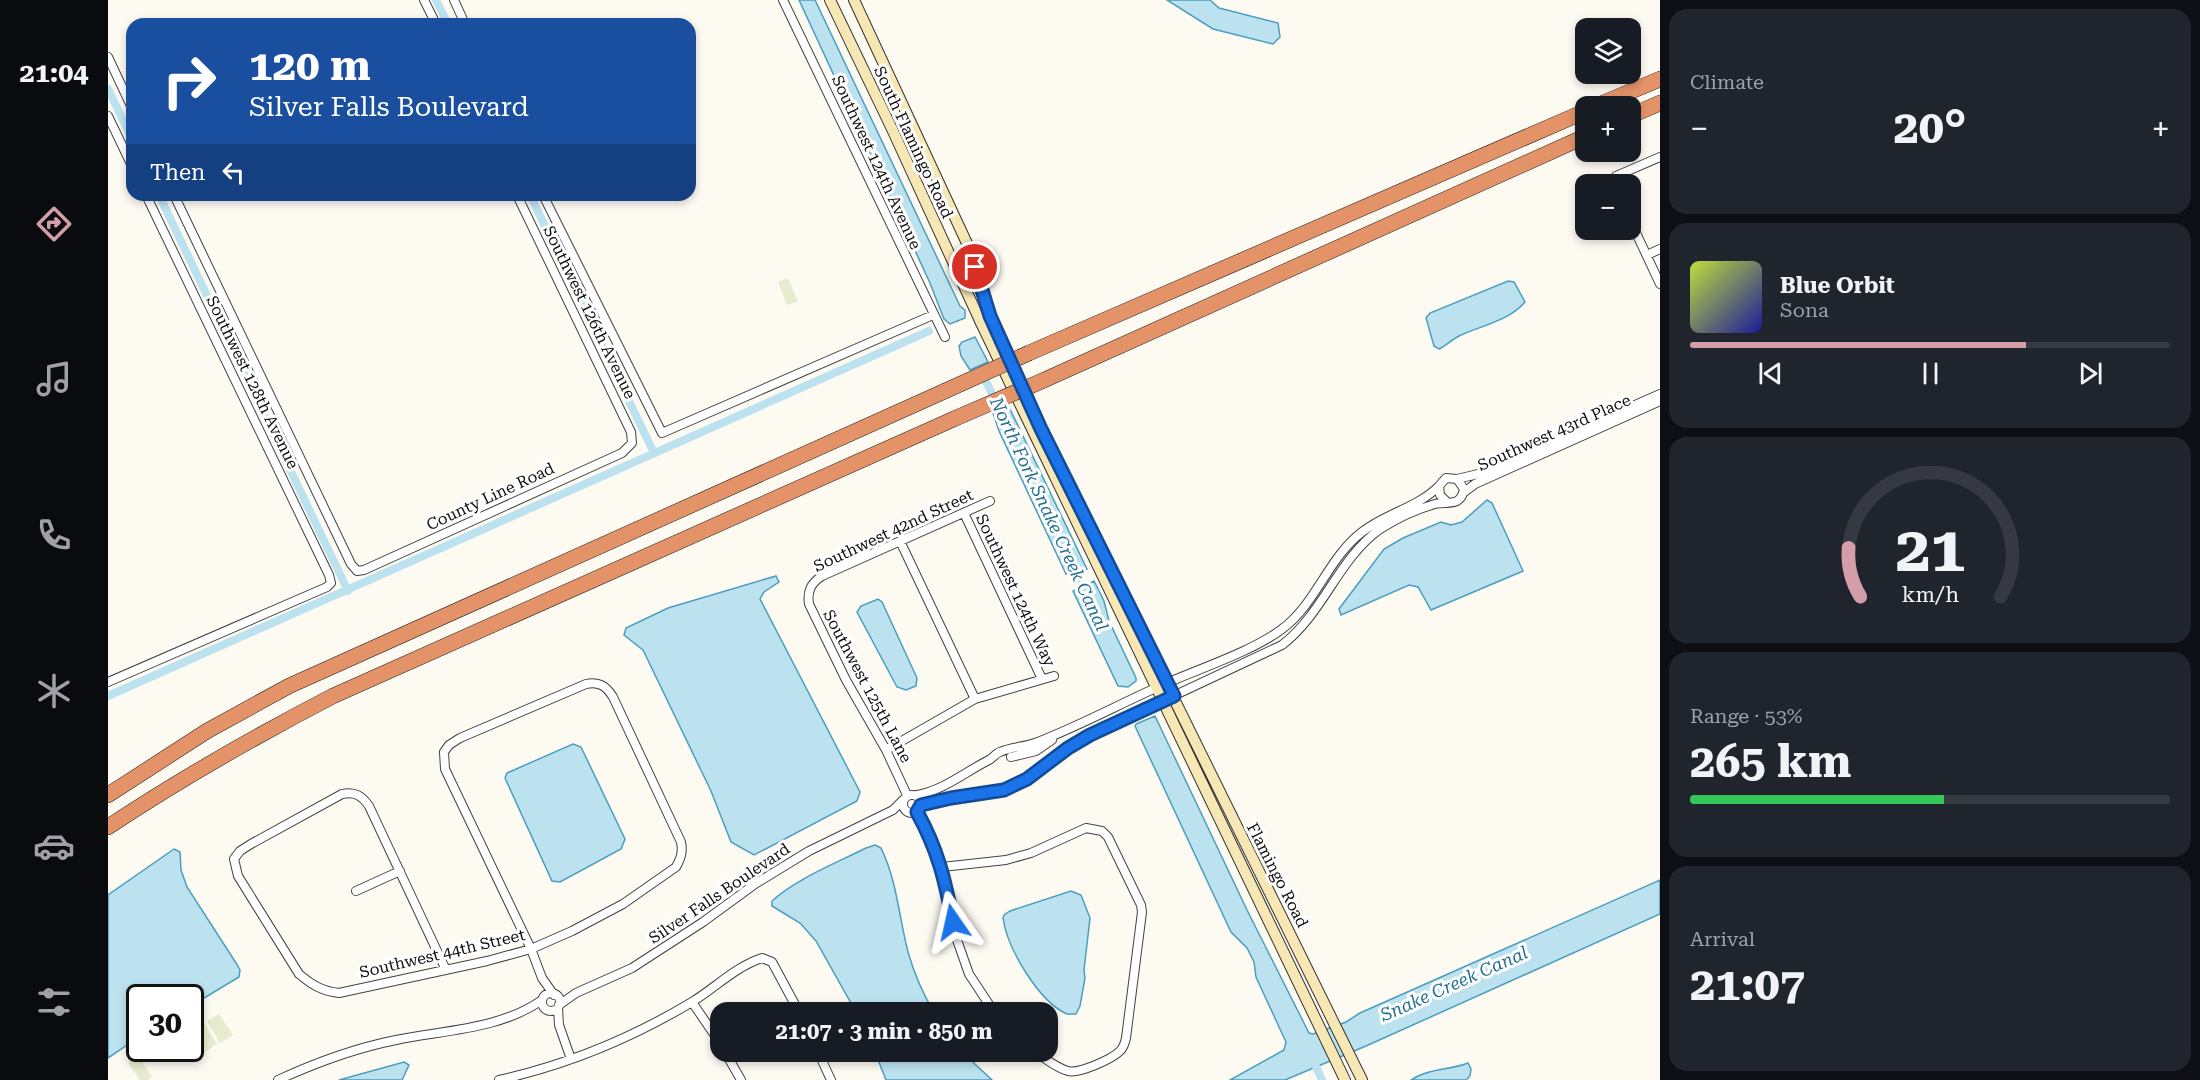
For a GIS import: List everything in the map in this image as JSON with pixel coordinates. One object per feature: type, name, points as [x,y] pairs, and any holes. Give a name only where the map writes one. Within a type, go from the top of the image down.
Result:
[{"type":"highway","points":[[1620,96],[1660,79]]},
{"type":"highway","points":[[1641,111],[1660,103]]},
{"type":"highway","points":[[108,795],[207,731],[289,686],[1029,353],[1575,116]]},
{"type":"highway","points":[[108,827],[181,779],[333,696],[1575,141]]},
{"type":"main road","name":"South Flamingo Road","points":[[830,0],[981,323],[1156,687]]},
{"type":"main road","name":"South Flamingo Road","points":[[854,0],[971,252],[978,282],[990,316],[1041,429],[1167,682]]},
{"type":"main road","name":"Flamingo Road","points":[[1167,682],[1362,1080]]},
{"type":"main road","name":"Flamingo Road","points":[[1156,687],[1345,1080]]},
{"type":"street","points":[[424,0],[433,18]]},
{"type":"street","points":[[454,0],[462,18]]},
{"type":"street","name":"Southwest 124th Avenue","points":[[783,0],[945,337]]},
{"type":"street","points":[[108,57],[126,95]]},
{"type":"street","points":[[108,116],[126,154]]},
{"type":"street","points":[[1621,174],[1660,157]]},
{"type":"street","name":"Southwest 128th Avenue","points":[[108,682],[327,587],[331,583],[149,201]]},
{"type":"street","name":"Southwest 128th Avenue","points":[[177,201],[351,564],[357,571]]},
{"type":"street","name":"Southwest 126th Avenue","points":[[520,201],[631,432],[632,443]]},
{"type":"street","name":"Southwest 126th Avenue","points":[[546,201],[662,433],[933,315]]},
{"type":"street","points":[[1640,240],[1660,284]]},
{"type":"street","points":[[1647,255],[1660,249]]},
{"type":"street","name":"Southwest 43rd Place","points":[[1457,479],[1478,474],[1658,397]]},
{"type":"street","name":"Southwest 43rd Place","points":[[1463,493],[1475,484],[1658,397]]},
{"type":"street","name":"County Line Road","points":[[357,571],[374,566],[622,453],[632,443]]},
{"type":"street","points":[[1167,682],[1256,644],[1281,630],[1301,611],[1343,549],[1369,526],[1426,498],[1446,478],[1457,479],[1462,485],[1463,493],[1456,501],[1430,505],[1381,529],[1367,540],[1353,556],[1317,610],[1292,637],[1270,651],[1174,696]]},
{"type":"street","points":[[1439,486],[1440,495],[1446,501]]},
{"type":"street","name":"Southwest 42nd Street","points":[[810,588],[822,576],[990,501]]},
{"type":"street","name":"Southwest 124th Way","points":[[964,513],[1042,679]]},
{"type":"street","points":[[900,541],[975,699]]},
{"type":"street","points":[[1343,549],[1353,556]]},
{"type":"street","name":"Southwest 125th Lane","points":[[810,588],[809,604],[846,680],[886,750],[909,797]]},
{"type":"street","points":[[886,750],[975,699],[1054,676]]},
{"type":"street","name":"Southwest 44th Street","points":[[400,871],[369,806],[363,797],[356,794],[342,794],[240,850],[234,859],[238,876],[299,974],[320,989],[339,993],[487,961],[531,949],[572,931],[623,904],[676,867],[683,850],[681,842],[607,688],[593,682],[586,684],[460,738],[449,745],[444,752],[445,769],[531,949]]},
{"type":"street","name":"Silver Falls Boulevard","points":[[278,1080],[340,1055],[394,1040],[473,1026],[526,1012],[632,968],[704,922],[755,884],[809,851],[878,818],[909,797],[932,792],[991,759],[999,752],[1033,744],[1067,730],[1167,682]]},
{"type":"street","name":"Silver Falls Boulevard","points":[[878,818],[916,810],[951,798],[1004,790],[1027,779],[1068,748],[1090,735],[1174,696]]},
{"type":"street","name":"Silver Falls Boulevard","points":[[991,759],[998,760],[1036,751],[1067,730]]},
{"type":"street","points":[[909,797],[921,800],[916,810],[903,808],[909,797]]},
{"type":"street","points":[[916,810],[942,867],[957,940],[969,974],[987,1002]]},
{"type":"street","points":[[942,867],[1006,860],[1048,846],[1078,831],[1095,828],[1108,837],[1141,905],[1142,912],[1126,1038],[1123,1048],[1116,1055],[1083,1070],[1065,1071],[1051,1062]]},
{"type":"street","points":[[356,891],[400,871],[446,970]]},
{"type":"street","points":[[531,949],[551,1003],[560,1018],[559,1025],[571,1059]]},
{"type":"street","points":[[499,1080],[606,1047],[692,1002],[749,962],[762,958],[772,962],[794,1002]]},
{"type":"street","points":[[692,1002],[710,1028]]},
{"type":"street","points":[[731,1062],[741,1080]]},
{"type":"street","points":[[823,1062],[831,1080]]},
{"type":"green space","points":[[788,278],[798,301],[787,305],[778,282]]},
{"type":"green space","points":[[219,1014],[233,1035],[220,1043],[207,1021]]},
{"type":"green space","points":[[204,1023],[217,1044],[205,1052],[204,1050]]},
{"type":"green space","points":[[142,1062],[152,1077],[140,1080],[128,1063]]},
{"type":"water","points":[[799,0],[815,0],[960,306],[965,310],[965,318],[950,324],[944,319],[930,283]]},
{"type":"water","points":[[1167,0],[1210,0],[1219,8],[1278,23],[1280,37],[1273,44],[1213,29]]},
{"type":"water","points":[[1508,281],[1514,282],[1525,302],[1518,309],[1503,318],[1459,336],[1439,349],[1434,346],[1426,318],[1430,313]]},
{"type":"water","points":[[975,337],[988,362],[970,370],[961,356],[959,346],[962,342]]},
{"type":"water","points":[[1009,407],[1087,569],[1072,575],[1070,572],[1066,574],[999,431],[993,413]]},
{"type":"water","points":[[1487,500],[1492,503],[1523,571],[1431,610],[1418,587],[1409,585],[1341,615],[1339,609],[1384,549],[1403,538],[1441,522],[1451,525],[1462,522]]},
{"type":"water","points":[[776,576],[779,582],[764,592],[760,599],[860,792],[857,801],[754,855],[731,842],[711,791],[643,650],[624,635],[626,628],[668,608]]},
{"type":"water","points":[[1094,581],[1104,601],[1109,621],[1136,678],[1136,681],[1128,687],[1118,686],[1073,591]]},
{"type":"water","points":[[878,599],[882,602],[917,678],[916,686],[906,690],[897,687],[857,612],[861,606]]},
{"type":"water","name":"Snake Creek Canal","points":[[1155,716],[1247,910],[1309,1033],[1313,1034],[1346,1022],[1360,1013],[1660,880],[1660,914],[1285,1080],[1230,1080],[1284,1050],[1286,1042],[1256,977],[1254,962],[1247,948],[1231,932],[1135,726]]},
{"type":"water","points":[[573,744],[581,747],[625,839],[621,849],[560,882],[552,881],[505,778],[507,773]]},
{"type":"water","points":[[875,845],[881,848],[894,886],[910,960],[929,1002],[850,1002],[816,941],[800,923],[772,906],[772,901],[804,879]]},
{"type":"water","points":[[174,849],[180,852],[181,870],[187,887],[240,970],[239,977],[204,998],[204,984],[126,984],[126,1046],[108,1058],[108,895]]},
{"type":"water","points":[[1071,891],[1081,895],[1090,918],[1085,978],[1080,1006],[1076,1014],[1067,1014],[1058,1009],[1058,1002],[1050,1002],[1026,973],[1006,930],[1003,918],[1010,911]]},
{"type":"water","points":[[404,1062],[409,1065],[402,1080],[339,1080]]},
{"type":"water","points":[[879,1062],[973,1062],[992,1080],[886,1080]]},
{"type":"water","points":[[1468,1063],[1471,1069],[1470,1076],[1466,1080],[1411,1080],[1417,1076]]},
{"type":"waterway","points":[[436,0],[445,18]]},
{"type":"waterway","points":[[108,89],[126,126]]},
{"type":"waterway","points":[[162,201],[348,591]]},
{"type":"waterway","points":[[533,201],[654,453]]},
{"type":"waterway","points":[[108,696],[929,331]]},
{"type":"waterway","name":"North Fork Snake Creek Canal","points":[[981,371],[1003,417]]},
{"type":"waterway","name":"North Fork Snake Creek Canal","points":[[1072,564],[1086,594]]},
{"type":"waterway","points":[[1312,1058],[1322,1080]]},
{"type":"route","points":[[953,922],[942,867],[917,812],[921,805],[1004,790],[1027,779],[1068,748],[1090,735],[1174,696],[1041,429],[990,316],[975,267]]}]
